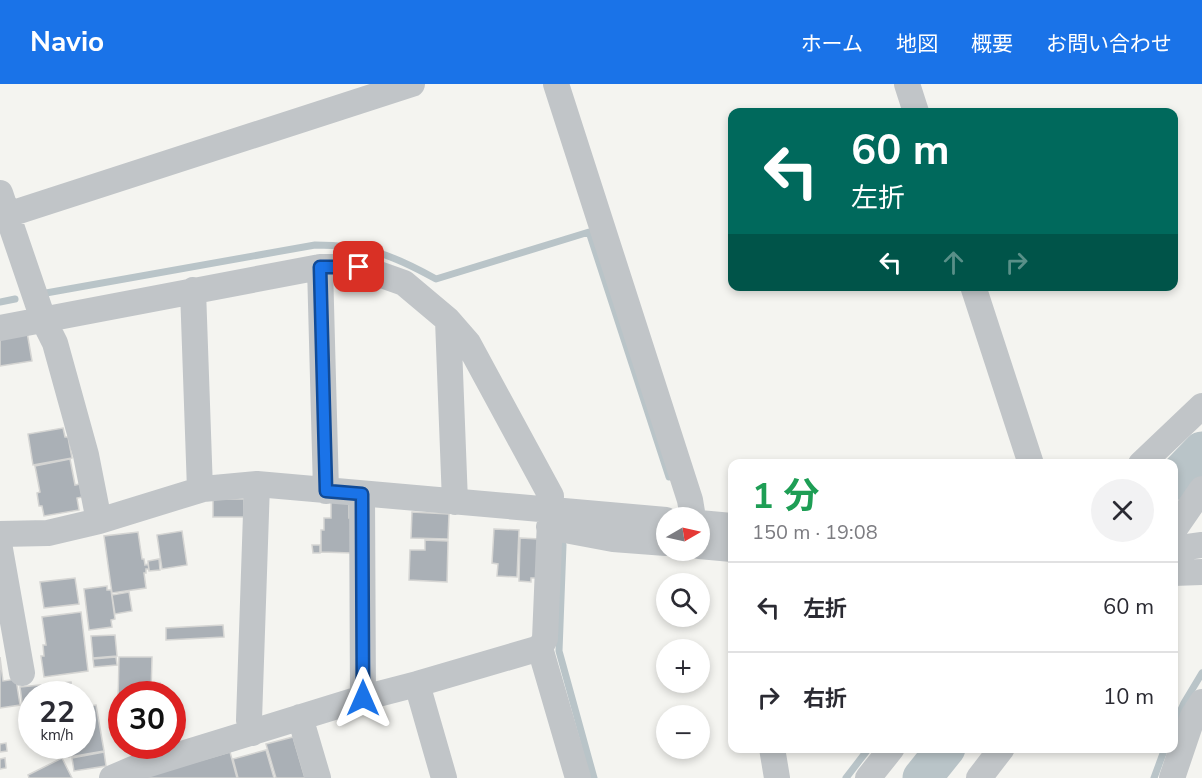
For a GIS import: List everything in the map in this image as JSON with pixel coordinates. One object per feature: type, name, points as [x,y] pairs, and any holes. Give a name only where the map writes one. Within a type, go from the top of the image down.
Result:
[{"type":"street","points":[[99,520],[86,455],[55,343],[43,319],[4,204],[412,84]]},
{"type":"street","points":[[556,84],[691,507]]},
{"type":"street","points":[[906,84],[915,108]]},
{"type":"street","points":[[0,328],[320,267],[359,267],[404,283],[448,320],[468,343],[550,496],[545,639],[540,648],[300,717],[133,769],[112,778]]},
{"type":"street","points":[[320,267],[326,491]]},
{"type":"street","points":[[193,290],[200,490]]},
{"type":"street","points":[[975,291],[1028,459]]},
{"type":"street","points":[[448,320],[454,502]]},
{"type":"street","points":[[1146,459],[1202,406]]},
{"type":"street","points":[[252,733],[249,720],[257,484]]},
{"type":"street","points":[[0,534],[48,533],[200,490],[257,484],[454,502],[550,519],[613,538],[656,542]]},
{"type":"street","points":[[1178,524],[1202,489]]},
{"type":"street","points":[[362,494],[363,698]]},
{"type":"street","points":[[550,519],[656,520]]},
{"type":"street","points":[[710,524],[728,526]]},
{"type":"street","points":[[1178,548],[1202,545]]},
{"type":"street","points":[[710,547],[728,549]]},
{"type":"street","points":[[0,549],[22,673]]},
{"type":"street","points":[[1178,573],[1202,572]]},
{"type":"street","points":[[540,648],[578,778]]},
{"type":"street","points":[[417,684],[444,778]]},
{"type":"street","points":[[1172,778],[1193,716],[1202,702]]},
{"type":"street","points":[[300,717],[318,778]]},
{"type":"street","points":[[773,753],[777,778]]},
{"type":"street","points":[[868,778],[888,753]]},
{"type":"street","points":[[979,778],[998,753]]},
{"type":"building","points":[[27,332],[32,361],[0,366],[0,337]]},
{"type":"building","points":[[63,428],[65,437],[68,437],[72,458],[33,465],[28,434]]},
{"type":"building","points":[[70,459],[75,485],[80,484],[82,497],[77,498],[79,510],[44,516],[42,506],[39,506],[37,493],[40,492],[35,466]]},
{"type":"building","points":[[213,499],[244,499],[244,517],[213,517]]},
{"type":"building","points":[[331,502],[349,503],[349,518],[352,518],[352,553],[321,552],[321,530],[324,530],[324,518],[331,518]]},
{"type":"building","points":[[412,512],[449,514],[448,539],[411,538]]},
{"type":"building","points":[[494,529],[519,530],[517,577],[497,576],[498,564],[492,563]]},
{"type":"building","points":[[182,531],[187,565],[162,569],[157,535]]},
{"type":"building","points":[[138,532],[142,559],[145,565],[148,564],[149,569],[146,569],[144,573],[146,588],[112,593],[104,536]]},
{"type":"building","points":[[520,538],[540,539],[539,578],[531,578],[531,582],[519,581]]},
{"type":"building","points":[[425,540],[448,541],[447,582],[409,580],[410,550],[425,550]]},
{"type":"building","points":[[312,545],[320,545],[320,553],[313,553]]},
{"type":"building","points":[[159,559],[160,570],[149,571],[148,561]]},
{"type":"building","points":[[75,578],[79,604],[44,608],[40,582]]},
{"type":"building","points":[[107,586],[107,590],[111,590],[115,619],[111,620],[112,627],[89,630],[84,589]]},
{"type":"building","points":[[129,592],[132,611],[115,614],[112,595]]},
{"type":"building","points":[[81,612],[88,671],[44,677],[41,656],[44,656],[43,645],[46,645],[42,617]]},
{"type":"building","points":[[223,625],[224,637],[166,640],[166,628]]},
{"type":"building","points":[[115,635],[117,656],[93,658],[91,636]]},
{"type":"building","points":[[0,657],[3,681],[16,679],[18,705],[0,708]]},
{"type":"building","points":[[116,657],[117,665],[94,667],[93,659]]},
{"type":"building","points":[[119,657],[152,657],[151,681],[118,681]]},
{"type":"building","points":[[96,705],[104,751],[96,752]]},
{"type":"building","points":[[293,737],[305,778],[276,778],[266,744]]},
{"type":"building","points":[[6,743],[7,751],[0,752],[0,744]]},
{"type":"building","points":[[266,750],[274,778],[238,778],[233,759]]},
{"type":"building","points":[[104,752],[106,766],[74,771],[72,759],[96,759],[96,754]]},
{"type":"building","points":[[230,752],[237,778],[139,778]]},
{"type":"building","points":[[5,758],[6,768],[0,769],[0,759]]},
{"type":"building","points":[[62,759],[72,778],[29,778],[28,775]]},
{"type":"waterway","points":[[46,293],[315,245],[364,249],[391,257],[436,279],[589,232],[669,477]]},
{"type":"waterway","points":[[0,302],[15,299]]},
{"type":"waterway","points":[[1178,476],[1202,451]]},
{"type":"waterway","points":[[563,545],[559,651],[594,778]]},
{"type":"waterway","points":[[1178,717],[1202,673]]},
{"type":"waterway","points":[[846,778],[865,753]]},
{"type":"waterway","points":[[922,778],[942,753]]},
{"type":"waterway","points":[[1154,778],[1163,753]]},
{"type":"route","points":[[359,267],[320,267],[326,491],[362,494],[363,698]]}]
